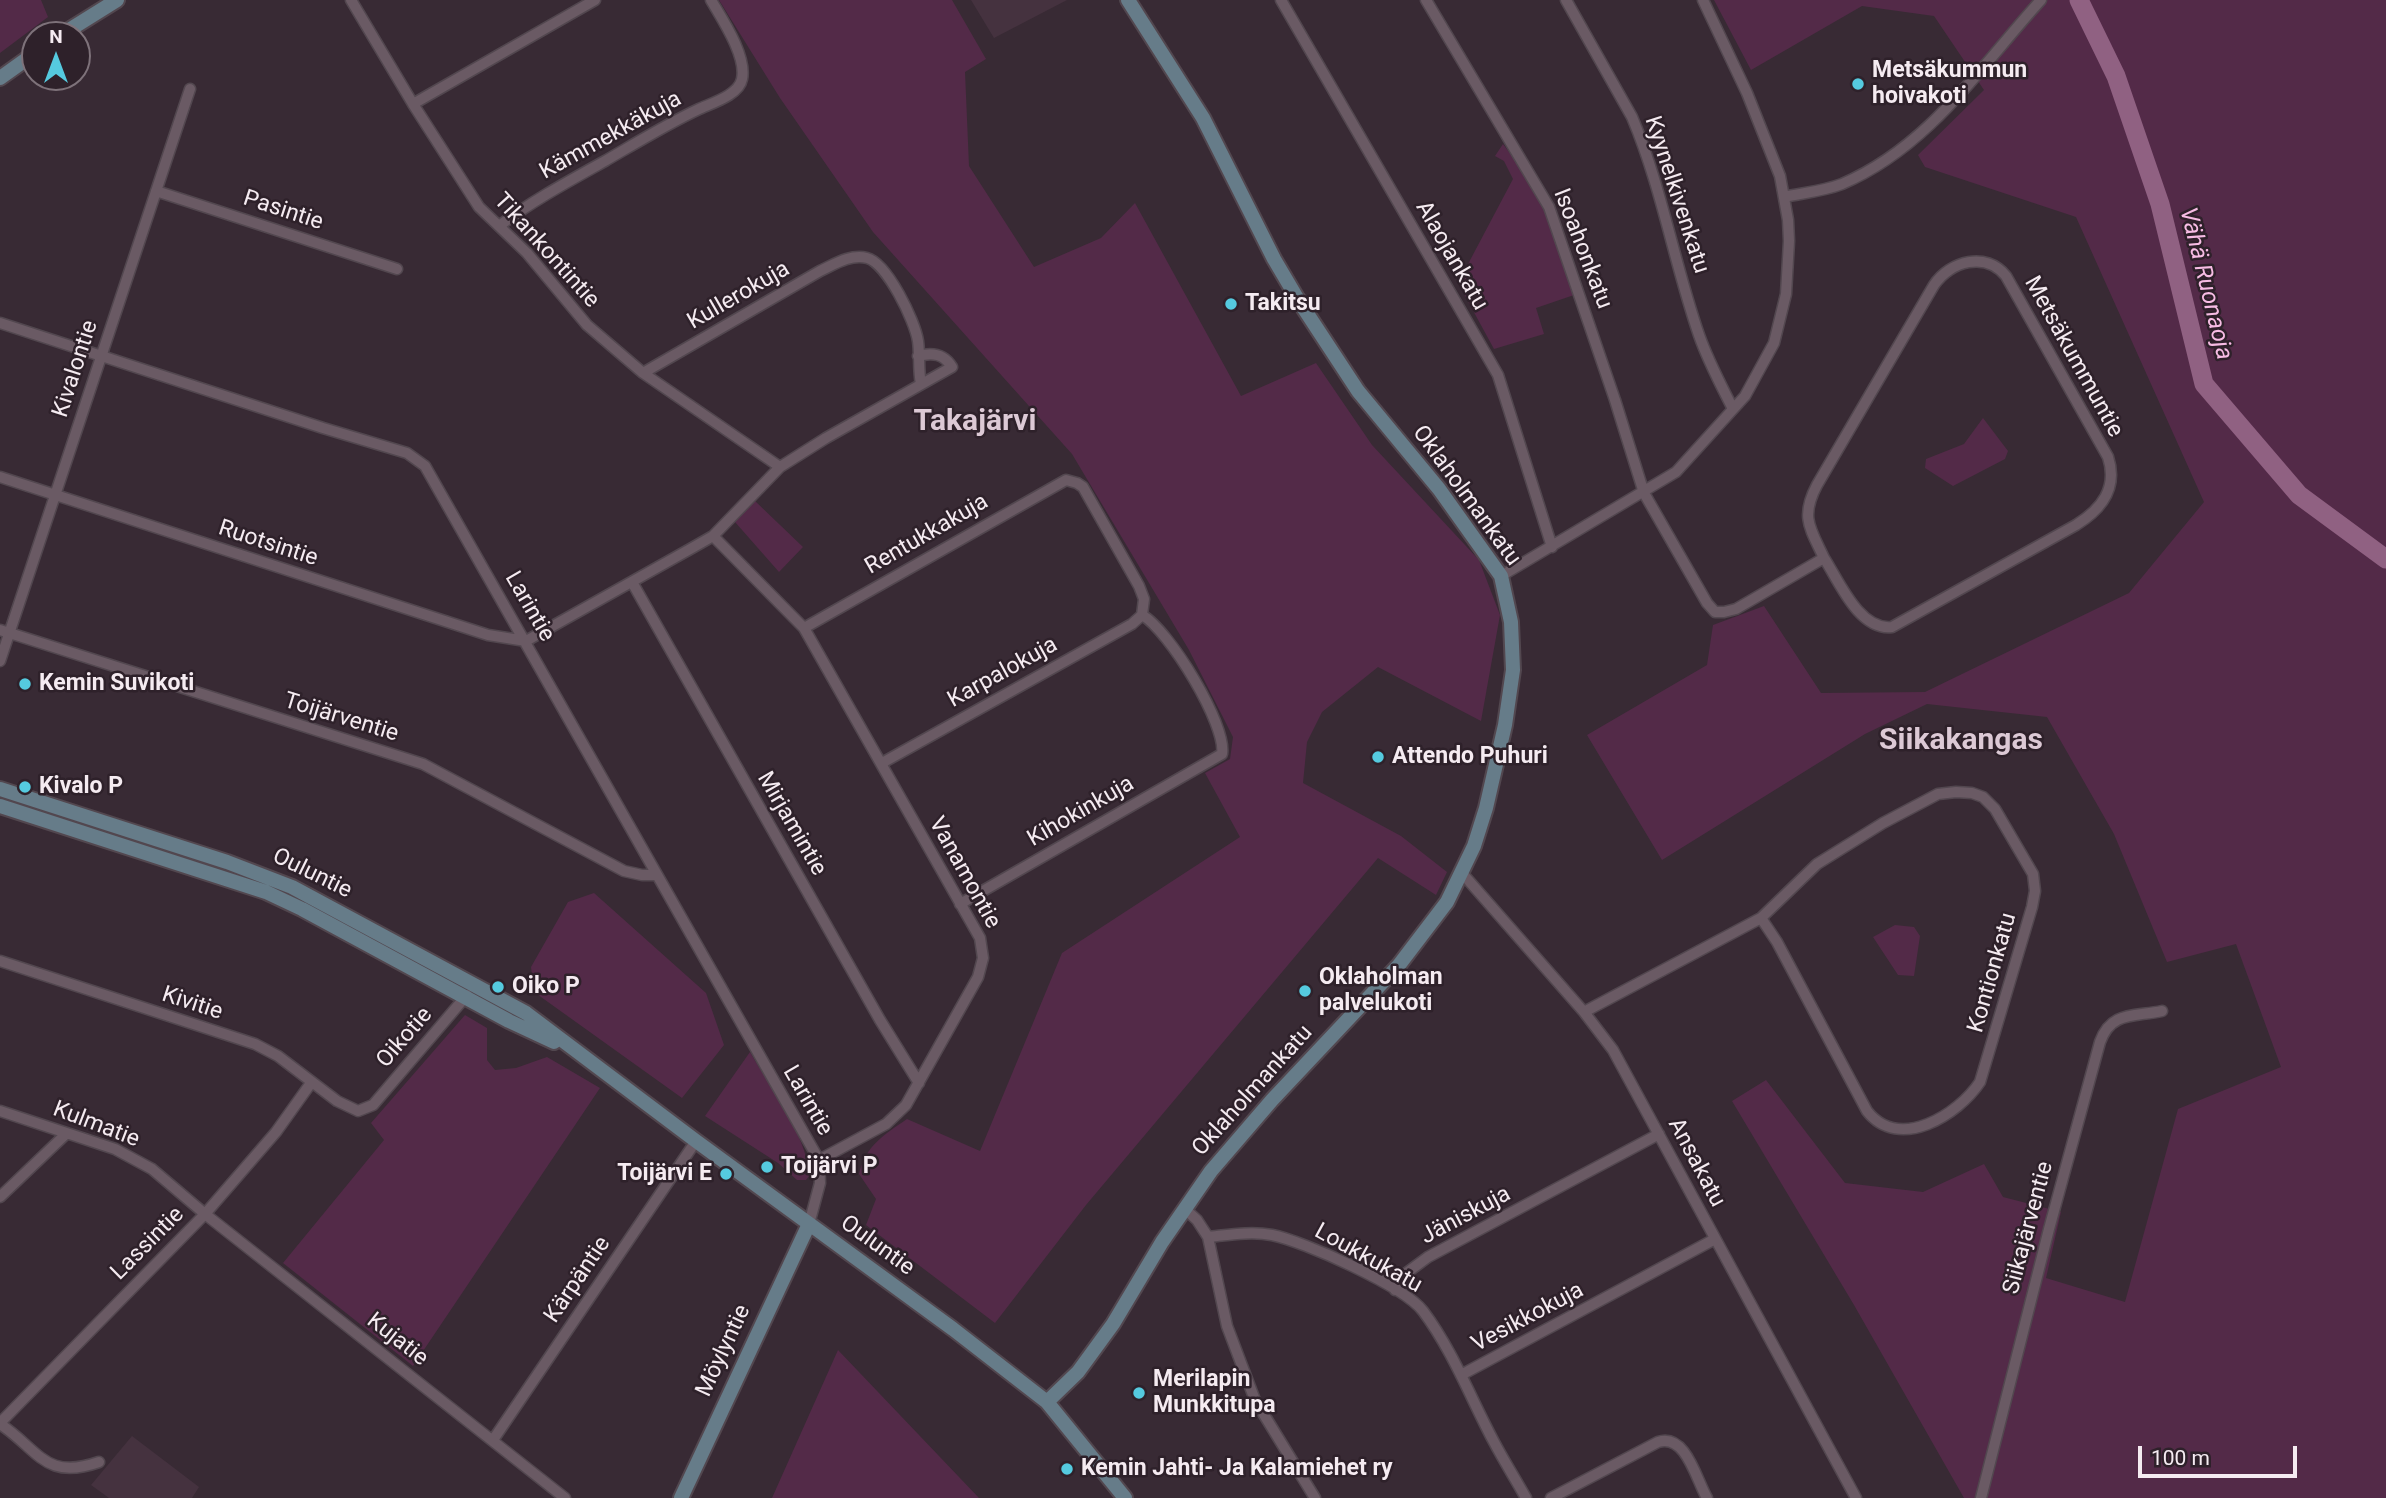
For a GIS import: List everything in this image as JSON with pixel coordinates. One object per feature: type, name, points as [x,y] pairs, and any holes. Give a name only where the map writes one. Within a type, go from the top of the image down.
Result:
[{"type":"street","points":[[83,21],[117,0]]},
{"type":"street","name":"Tikankontintie","points":[[351,0],[479,207],[527,253],[587,325],[643,373],[780,467]]},
{"type":"street","points":[[413,104],[595,0]]},
{"type":"street","name":"Kämmekkäkuja","points":[[499,226],[577,177],[738,88],[742,70],[735,45],[711,0]]},
{"type":"street","name":"Oklaholmankatu","points":[[1046,1402],[1078,1372],[1106,1334],[1184,1208],[1211,1171],[1272,1100],[1399,965],[1432,924],[1462,873],[1474,846],[1500,750],[1512,681],[1511,622],[1501,576],[1439,489],[1358,391],[1297,298],[1280,270],[1203,118],[1128,0]]},
{"type":"street","name":"Alaojankatu","points":[[1281,0],[1498,375],[1552,547]]},
{"type":"street","name":"Isoahonkatu","points":[[1426,0],[1549,207],[1644,493]]},
{"type":"street","name":"Kyynelkivenkatu","points":[[1566,0],[1632,117],[1657,185],[1699,333],[1733,409]]},
{"type":"street","points":[[1501,576],[1676,472],[1745,396],[1766,361],[1781,321],[1786,294],[1789,241],[1784,197],[1770,147],[1703,0]]},
{"type":"street","points":[[1784,197],[1840,184],[1891,156],[1918,137],[1969,86],[2041,0]]},
{"type":"street","points":[[0,78],[21,63]]},
{"type":"street","name":"Kivalontie","points":[[0,661],[5,632],[54,495],[190,89]]},
{"type":"street","name":"Pasintie","points":[[156,191],[397,269]]},
{"type":"street","name":"Kullerokuja","points":[[643,373],[820,271],[844,259],[856,257],[870,259],[888,276],[915,331],[918,356]]},
{"type":"street","name":"Metsäkummuntie","points":[[1982,261],[1995,265],[2006,276],[2108,457],[2111,481],[2105,500],[2091,516],[1892,627],[1876,625],[1862,615],[1824,558],[1807,517],[1808,504],[1817,485],[1939,278],[1947,269],[1959,264],[1982,261]]},
{"type":"street","name":"Larintie","points":[[0,323],[414,456],[431,474],[819,1160]]},
{"type":"street","points":[[526,641],[713,536],[780,467],[952,367],[942,356],[931,352],[918,356],[921,384]]},
{"type":"street","name":"Ruotsintie","points":[[0,477],[481,632],[526,641]]},
{"type":"street","name":"Rentukkakuja","points":[[804,628],[1059,482],[1070,481],[1083,487],[1139,586],[1144,599],[1142,615]]},
{"type":"street","points":[[1644,493],[1707,603],[1715,612],[1736,608],[1824,558]]},
{"type":"street","name":"Vanamontie","points":[[713,536],[804,628],[980,938],[982,964],[978,977],[901,1112],[886,1124],[819,1160]]},
{"type":"street","name":"Mirjamintie","points":[[632,582],[880,1020],[919,1083]]},
{"type":"street","name":"Kihokinkuja","points":[[960,904],[1222,754],[1220,734],[1181,656],[1154,622],[1142,615]]},
{"type":"street","name":"Karpalokuja","points":[[882,763],[1132,624],[1142,615]]},
{"type":"street","name":"Toijärventie","points":[[5,632],[423,764],[624,871],[642,875],[656,874]]},
{"type":"street","name":"Ouluntie","points":[[0,789],[227,862],[292,887],[526,1013],[953,1329],[1046,1402],[1125,1498]]},
{"type":"street","name":"Kontionkatu","points":[[1584,1012],[1761,918],[1803,876],[1828,856],[1929,797],[1945,792],[1972,793],[1990,803],[2001,816],[2026,860],[2035,885],[2032,908],[1980,1082],[1957,1107],[1910,1130],[1890,1128],[1876,1121],[1867,1111],[1777,942],[1761,918]]},
{"type":"street","name":"Ouluntie","points":[[0,806],[266,892],[465,998],[580,1054]]},
{"type":"street","name":"Ansakatu","points":[[1462,873],[1584,1012],[1613,1050],[1856,1498]]},
{"type":"street","name":"Kivitie","points":[[0,961],[256,1044],[278,1056],[337,1101],[358,1111]]},
{"type":"street","name":"Oikotie","points":[[358,1111],[373,1105],[475,984]]},
{"type":"street","name":"Siikajärventie","points":[[1980,1498],[2099,1045],[2108,1026],[2115,1019],[2162,1010]]},
{"type":"street","name":"Lassintie","points":[[0,1423],[205,1214],[269,1140],[311,1083]]},
{"type":"street","name":"Kulmatie","points":[[0,1111],[115,1149],[152,1169],[205,1214]]},
{"type":"street","points":[[0,1198],[67,1133]]},
{"type":"street","name":"Jäniskuja","points":[[1395,1290],[1405,1274],[1428,1257],[1659,1134]]},
{"type":"street","name":"Kärpäntie","points":[[493,1440],[696,1141]]},
{"type":"street","points":[[809,1224],[820,1183],[819,1160]]},
{"type":"street","points":[[1184,1208],[1197,1220],[1208,1237],[1223,1311],[1241,1367],[1269,1425],[1315,1498]]},
{"type":"street","name":"Kujatie","points":[[205,1214],[565,1498]]},
{"type":"street","name":"Möylyntie","points":[[681,1498],[809,1224]]},
{"type":"street","name":"Loukkukatu","points":[[1208,1237],[1260,1234],[1294,1241],[1350,1266],[1410,1299],[1423,1312],[1461,1375],[1494,1442],[1526,1498]]},
{"type":"street","name":"Vesikkokuja","points":[[1461,1375],[1715,1239]]},
{"type":"street","points":[[0,1423],[18,1436],[38,1457],[50,1464],[73,1469],[99,1462]]},
{"type":"street","points":[[1551,1498],[1658,1441],[1671,1440],[1679,1446],[1707,1498]]},
{"type":"shaded area","points":[[0,0],[41,0],[48,17],[43,21],[21,21],[21,37],[0,53]]},
{"type":"shaded area","points":[[719,0],[952,0],[986,59],[965,72],[969,166],[1034,267],[1101,238],[1135,203],[1241,396],[1316,363],[1372,445],[1479,560],[1500,615],[1481,721],[1378,667],[1322,712],[1307,742],[1303,783],[1401,836],[1447,872],[1436,895],[1378,858],[1086,1205],[995,1323],[866,1225],[876,1199],[859,1174],[862,1164],[877,1142],[907,1119],[980,1151],[1062,953],[1240,837],[1205,773],[1230,759],[1233,737],[1189,650],[1072,454],[873,232],[780,98]]},
{"type":"shaded area","points":[[971,0],[1067,0],[994,38]]},
{"type":"shaded area","points":[[1714,0],[2386,0],[2386,1498],[1964,1498],[1854,1305],[1732,1101],[1766,1080],[1845,1183],[1923,1192],[1984,1164],[2003,1197],[2061,1212],[2046,1278],[2125,1302],[2178,1109],[2281,1067],[2236,944],[2167,962],[2114,834],[2047,717],[1927,704],[1865,734],[1662,860],[1587,735],[1707,665],[1713,625],[1764,606],[1821,693],[1925,692],[2129,593],[2204,502],[2076,217],[1925,167],[1918,155],[1984,90],[1934,16],[1862,6],[1751,70]]},
{"type":"shaded area","points":[[1503,144],[1530,180],[1550,217],[1574,295],[1536,308],[1544,334],[1494,349],[1458,283],[1513,179],[1504,161],[1495,156]]},
{"type":"shaded area","points":[[1983,418],[2008,451],[2005,459],[1953,486],[1925,468],[1926,459],[1964,444]]},
{"type":"shaded area","points":[[755,501],[803,547],[779,572],[735,522]]},
{"type":"shaded area","points":[[594,893],[706,993],[724,1045],[682,1098],[534,992],[531,967],[568,902]]},
{"type":"shaded area","points":[[1895,925],[1914,927],[1920,936],[1914,976],[1898,975],[1873,937]]},
{"type":"shaded area","points":[[465,1015],[487,1028],[487,1060],[495,1070],[516,1068],[547,1057],[600,1088],[413,1366],[283,1263],[384,1140],[371,1123]]},
{"type":"shaded area","points":[[750,1052],[786,1111],[801,1143],[810,1175],[806,1180],[797,1180],[778,1163],[705,1116]]},
{"type":"shaded area","points":[[838,1350],[979,1498],[772,1498]]},
{"type":"shaded area","points":[[132,1436],[199,1487],[192,1498],[109,1498],[91,1485]]},
{"type":"waterway","name":"Vähä Ruonaoja","points":[[2079,0],[2116,76],[2160,204],[2204,384],[2299,495],[2386,559]]},
{"type":"place","name":"Metsäkummun hoivakoti","points":[[1858,84]]},
{"type":"place","name":"Takitsu","points":[[1231,304]]},
{"type":"place","name":"Kemin Suvikoti","points":[[25,684]]},
{"type":"place","name":"Attendo Puhuri","points":[[1378,757]]},
{"type":"place","name":"Kivalo P","points":[[25,787]]},
{"type":"place","name":"Oiko P","points":[[498,987]]},
{"type":"place","name":"Oklaholman palvelukoti","points":[[1305,991]]},
{"type":"place","name":"Toijärvi P","points":[[767,1167]]},
{"type":"place","name":"Toijärvi E","points":[[726,1174]]},
{"type":"place","name":"Merilapin Munkkitupa","points":[[1139,1393]]},
{"type":"place","name":"Kemin Jahti- Ja Kalamiehet ry","points":[[1067,1469]]},
{"type":"district","name":"Takajärvi","points":[[975,422]]},
{"type":"district","name":"Siikakangas","points":[[1961,741]]}]
